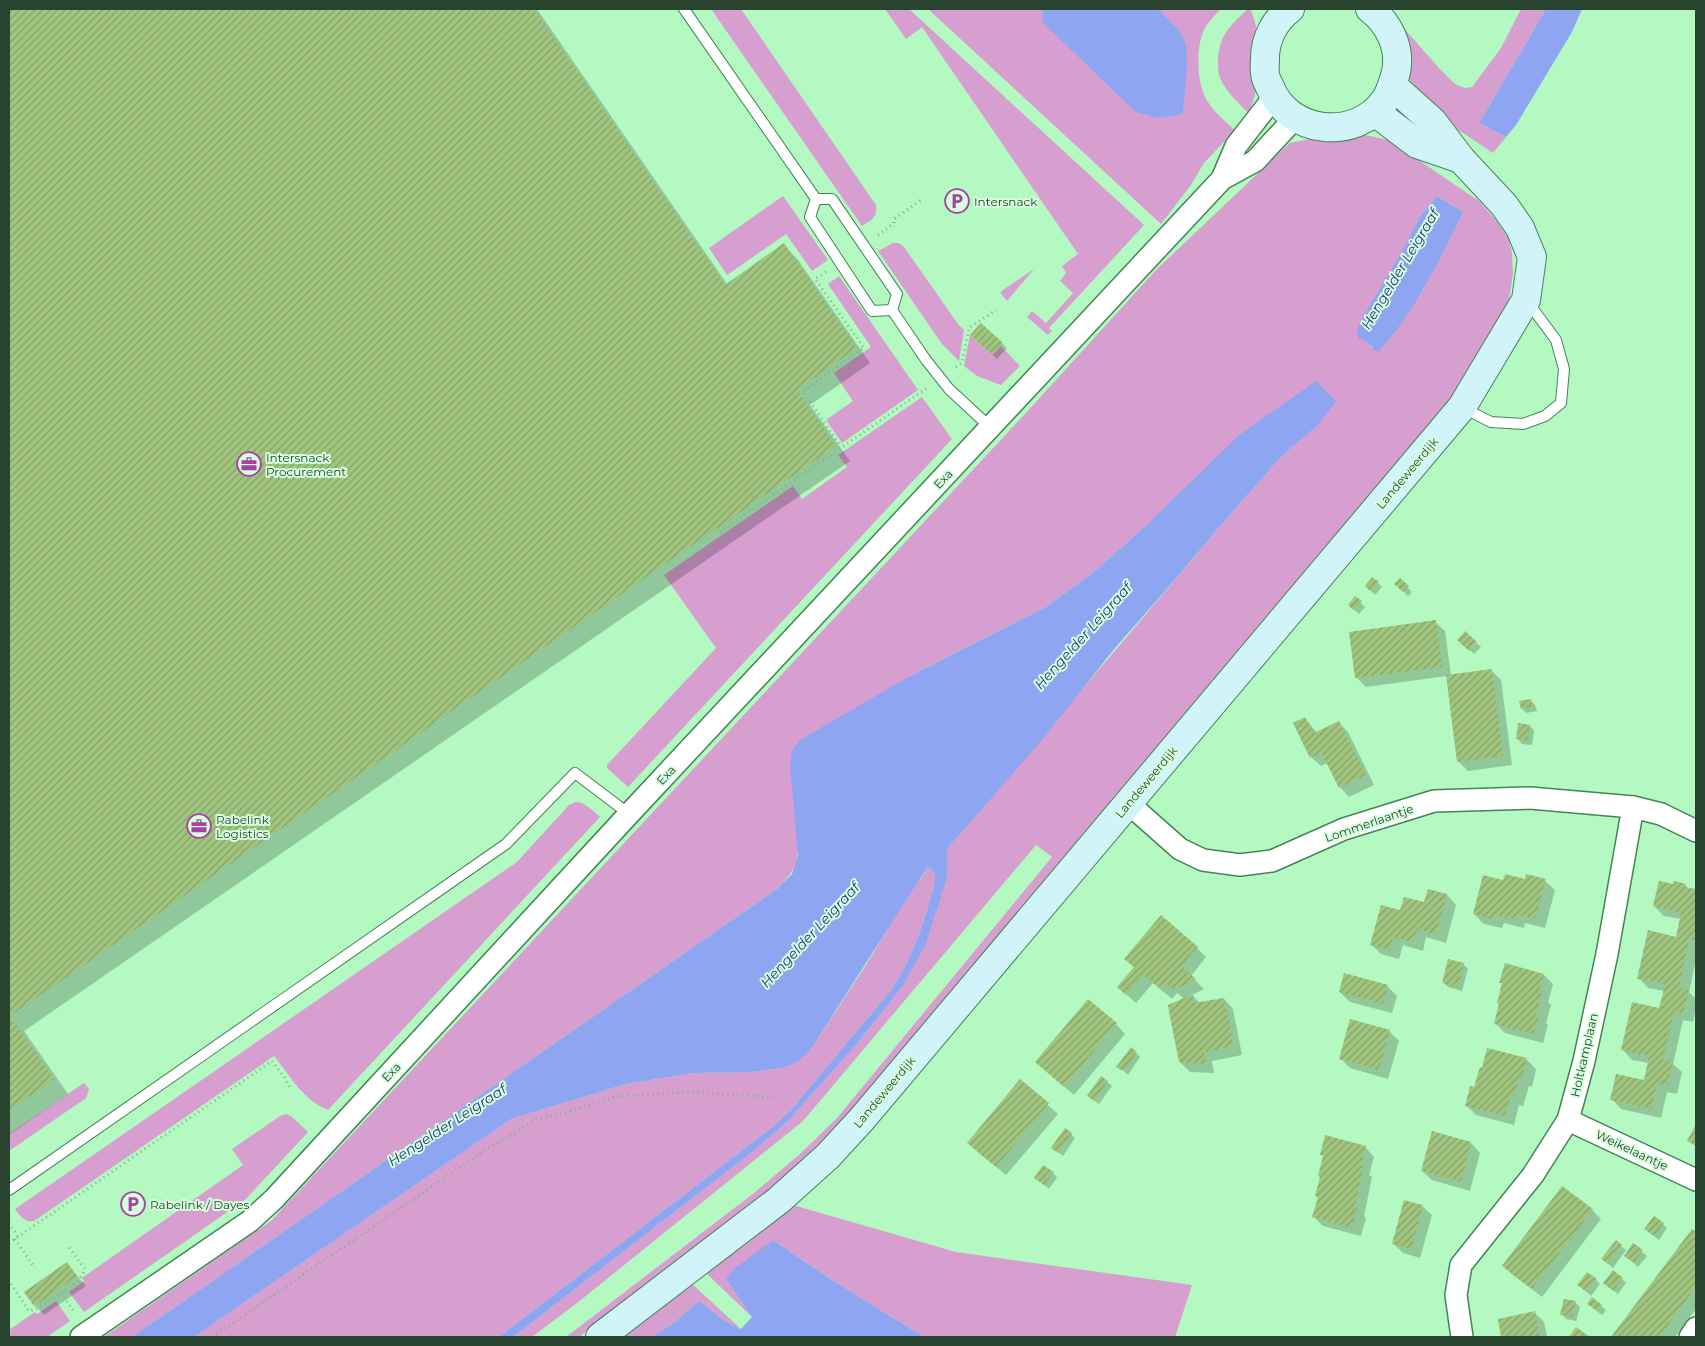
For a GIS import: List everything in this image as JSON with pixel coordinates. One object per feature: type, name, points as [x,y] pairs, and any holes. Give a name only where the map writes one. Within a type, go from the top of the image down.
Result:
[{"type":"street","points":[[1276,14],[1265,48],[1265,74],[1274,97],[1295,118],[1315,126],[1336,128],[1357,123],[1375,112],[1393,86],[1398,62],[1393,38],[1381,17],[1370,9]]},
{"type":"street","name":"Landeweerdijk","points":[[600,1337],[779,1200],[828,1156],[868,1112],[1462,407],[1526,300],[1532,257],[1520,228],[1504,205],[1461,159],[1433,122],[1393,86]]},
{"type":"street","points":[[1222,179],[1236,146],[1274,97]]},
{"type":"street","name":"Landeweerdijk","points":[[1375,112],[1417,144],[1461,159]]},
{"type":"street","points":[[1222,179],[1254,161],[1295,118]]},
{"type":"street","name":"Exa","points":[[81,1337],[250,1221],[274,1199],[629,814],[1222,179]]},
{"type":"street","name":"Lommerlaantje","points":[[1128,803],[1180,849],[1203,860],[1240,865],[1272,861],[1344,829],[1434,801],[1530,798],[1633,807]]},
{"type":"street","points":[[1633,807],[1661,814],[1696,831]]},
{"type":"street","name":"Holtkamplaan","points":[[1462,1337],[1456,1295],[1462,1265],[1533,1175],[1568,1120],[1584,1061],[1607,954],[1633,807]]},
{"type":"street","name":"Weikelaantje","points":[[1568,1120],[1696,1180]]},
{"type":"street","points":[[1690,1337],[1696,1328]]},
{"type":"lane","points":[[684,9],[816,199]]},
{"type":"lane","points":[[816,199],[832,199],[897,294],[892,310]]},
{"type":"lane","points":[[816,199],[810,217],[872,310],[892,310]]},
{"type":"lane","points":[[1462,407],[1491,422],[1523,424],[1545,416],[1561,403],[1564,369],[1556,340],[1526,300]]},
{"type":"lane","points":[[892,310],[948,389],[991,428]]},
{"type":"lane","points":[[9,1190],[506,844],[575,773],[629,814]]},
{"type":"path","points":[[863,245],[894,223],[894,219],[921,200]]},
{"type":"path","points":[[840,262],[815,279],[864,348],[803,391],[841,448]]},
{"type":"path","points":[[720,532],[962,363],[968,328],[996,310]]},
{"type":"path","points":[[9,1243],[272,1061],[292,1090]]},
{"type":"path","points":[[212,1337],[481,1153],[534,1122],[620,1096],[692,1092],[775,1096]]},
{"type":"path","points":[[9,1223],[35,1268]]},
{"type":"path","points":[[11,1284],[29,1311],[39,1308],[79,1281],[85,1269],[68,1246]]},
{"type":"shaded area","points":[[711,9],[741,9],[876,205],[875,216],[871,220],[862,226]]},
{"type":"shaded area","points":[[885,9],[909,9],[1144,225],[1049,328],[1052,331],[1048,335],[1027,317],[1032,311],[1046,323],[1073,293],[1060,281],[1066,273],[1062,266],[1078,254],[922,27],[906,39]]},
{"type":"shaded area","points":[[928,9],[1221,9],[1202,33],[1198,64],[1199,75],[1204,95],[1208,102],[1235,130],[1204,163],[1191,185],[1161,224]]},
{"type":"shaded area","points":[[1250,9],[1254,19],[1257,32],[1259,61],[1256,90],[1248,113],[1224,85],[1219,75],[1218,61],[1223,37],[1236,20]]},
{"type":"shaded area","points":[[1387,9],[1438,67],[1455,84],[1465,88],[1472,87],[1501,48],[1521,9],[1546,9],[1479,123],[1506,137],[1493,153],[1451,125],[1418,96],[1410,80]]},
{"type":"shaded area","points":[[1356,133],[1389,140],[1479,201],[1496,220],[1509,239],[1513,274],[1509,300],[1467,373],[1442,410],[880,1079],[797,1170],[579,1337],[566,1337],[754,1193],[800,1154],[837,1118],[1052,857],[1036,845],[803,1121],[532,1337],[513,1337],[756,1149],[789,1120],[856,1045],[902,987],[947,878],[947,849],[1241,502],[1282,456],[1317,426],[1151,521],[1095,571],[1046,607],[910,676],[798,837],[795,866],[777,889],[132,1337],[104,1337],[271,1221],[1024,415],[1157,269],[1290,143],[1324,136]],"holes":[[[1437,196],[1463,212],[1423,290],[1373,347],[1363,339],[1419,218]]]},
{"type":"shaded area","points":[[783,196],[828,260],[812,271],[786,234],[727,275],[709,248]]},
{"type":"shaded area","points":[[893,243],[899,243],[904,247],[964,330],[959,361],[942,344],[878,251]]},
{"type":"shaded area","points":[[1034,269],[1007,301],[1000,292]]},
{"type":"shaded area","points":[[839,276],[918,390],[842,443],[826,420],[853,401],[834,373],[871,347],[828,284]]},
{"type":"shaded area","points":[[970,335],[992,355],[1001,346],[1020,366],[1001,385],[977,376],[964,366]]},
{"type":"shaded area","points":[[922,397],[952,439],[628,787],[607,768],[607,765],[716,648],[664,575],[793,486],[802,499],[847,467],[838,455]]},
{"type":"shaded area","points":[[575,802],[585,805],[600,817],[328,1110],[304,1094],[274,1056],[34,1221],[25,1220],[15,1209],[517,862],[569,805]]},
{"type":"shaded area","points":[[928,868],[935,874],[935,883],[918,938],[900,977],[790,1111],[770,1129],[499,1337],[194,1337],[511,1119],[626,1084],[694,1073],[751,1072],[780,1068],[811,1049],[866,965],[904,902]]},
{"type":"shaded area","points":[[84,1083],[89,1089],[86,1098],[9,1151],[9,1134]]},
{"type":"shaded area","points":[[286,1114],[291,1116],[308,1132],[246,1199],[84,1312],[69,1292],[84,1281],[82,1278],[243,1165],[232,1149],[280,1116]]},
{"type":"shaded area","points":[[793,1205],[956,1252],[1192,1285],[1175,1337],[924,1337],[832,1280],[773,1240],[726,1279],[752,1317],[704,1271]]},
{"type":"shaded area","points":[[690,1282],[741,1329],[725,1321],[699,1301],[671,1325],[651,1337],[617,1337]]},
{"type":"shaded area","points":[[56,1301],[70,1321],[47,1337],[9,1337],[9,1330],[35,1312],[37,1314]]},
{"type":"water","points":[[1042,9],[1158,9],[1180,32],[1185,42],[1187,73],[1183,114],[1158,118],[1136,112],[1043,23]]},
{"type":"water","points":[[1546,9],[1582,9],[1572,32],[1516,125],[1506,137],[1479,123]]},
{"type":"water","name":"Hengelder Leigraaf","points":[[1437,196],[1463,212],[1436,267],[1416,302],[1379,351],[1373,350],[1373,347],[1363,339],[1359,339],[1357,334],[1359,324],[1405,247],[1419,218]]},
{"type":"water","name":"Hengelder Leigraaf","points":[[1316,381],[1336,401],[1317,426],[1282,456],[1241,502],[1115,648],[1042,740],[947,849],[947,878],[925,946],[902,987],[856,1045],[789,1120],[756,1149],[513,1337],[499,1337],[770,1129],[790,1111],[900,977],[918,938],[927,911],[935,883],[935,874],[932,870],[928,868],[923,874],[811,1049],[796,1063],[780,1068],[751,1072],[694,1073],[626,1084],[511,1119],[194,1337],[132,1337],[777,889],[792,874],[798,855],[790,765],[792,751],[800,740],[910,676],[1046,607],[1095,571],[1151,521],[1239,435]]},
{"type":"water","points":[[773,1240],[832,1280],[924,1337],[651,1337],[671,1325],[699,1301],[725,1321],[741,1329],[752,1317],[726,1279],[734,1269]]},
{"type":"building","points":[[9,9],[534,9],[725,285],[784,243],[857,348],[797,390],[836,446],[10,1016],[54,1079],[9,1110]]},
{"type":"building","points":[[981,323],[1003,343],[992,355],[970,335]]},
{"type":"building","points":[[1372,577],[1379,582],[1370,591],[1365,586]]},
{"type":"building","points":[[1400,578],[1409,586],[1403,592],[1394,584]]},
{"type":"building","points":[[1355,596],[1362,601],[1353,610],[1348,605]]},
{"type":"building","points":[[1436,620],[1442,667],[1355,678],[1349,632]]},
{"type":"building","points":[[1465,631],[1477,642],[1469,651],[1457,640]]},
{"type":"building","points":[[1492,669],[1503,756],[1457,762],[1446,675]]},
{"type":"building","points":[[1531,699],[1533,707],[1521,709],[1519,701]]},
{"type":"building","points":[[1305,717],[1314,733],[1339,721],[1366,775],[1339,788],[1321,752],[1310,758],[1293,723]]},
{"type":"building","points":[[1518,723],[1530,725],[1528,741],[1516,739]]},
{"type":"building","points":[[1505,874],[1525,879],[1526,874],[1546,879],[1535,919],[1516,914],[1514,919],[1494,914],[1493,920],[1473,914],[1483,875],[1503,880]]},
{"type":"building","points":[[1659,881],[1673,884],[1674,881],[1686,884],[1685,887],[1696,889],[1696,941],[1689,939],[1679,988],[1689,990],[1683,1014],[1674,1011],[1663,1059],[1673,1062],[1668,1085],[1657,1083],[1652,1109],[1610,1100],[1616,1074],[1644,1080],[1649,1056],[1621,1050],[1632,1002],[1659,1008],[1665,984],[1637,979],[1648,930],[1676,937],[1681,913],[1653,906]]},
{"type":"building","points":[[1428,889],[1447,894],[1436,934],[1417,929],[1413,942],[1393,937],[1390,950],[1370,945],[1381,905],[1400,910],[1404,897],[1424,902]]},
{"type":"building","points":[[1161,915],[1198,947],[1181,966],[1196,979],[1174,990],[1167,984],[1162,990],[1143,975],[1126,995],[1117,987],[1134,967],[1124,959]]},
{"type":"building","points":[[1448,959],[1464,963],[1458,987],[1442,983]]},
{"type":"building","points":[[1505,963],[1544,974],[1539,993],[1542,994],[1536,1014],[1539,1014],[1534,1034],[1494,1024],[1502,983],[1499,983]]},
{"type":"building","points":[[1344,973],[1388,985],[1383,1004],[1339,992]]},
{"type":"building","points":[[1193,994],[1194,1003],[1224,998],[1229,1022],[1233,1046],[1204,1052],[1206,1064],[1179,1062],[1169,1012],[1168,1005]]},
{"type":"building","points":[[1088,999],[1117,1023],[1064,1087],[1035,1062]]},
{"type":"building","points":[[1350,1019],[1390,1030],[1379,1070],[1339,1059]]},
{"type":"building","points":[[1131,1047],[1137,1052],[1123,1071],[1116,1067]]},
{"type":"building","points":[[1487,1048],[1527,1058],[1522,1078],[1519,1077],[1514,1097],[1510,1096],[1505,1116],[1465,1106],[1470,1086],[1474,1087],[1480,1067],[1482,1068]]},
{"type":"building","points":[[1101,1076],[1108,1081],[1094,1101],[1087,1096]]},
{"type":"building","points":[[1020,1079],[1049,1103],[996,1167],[967,1143]]},
{"type":"building","points":[[1696,1124],[1696,1146],[1687,1141]]},
{"type":"building","points":[[1065,1128],[1072,1133],[1058,1153],[1051,1148]]},
{"type":"building","points":[[1432,1131],[1471,1142],[1461,1182],[1421,1171]]},
{"type":"building","points":[[1325,1135],[1366,1146],[1360,1166],[1363,1166],[1352,1228],[1312,1217],[1318,1197],[1315,1196],[1320,1177],[1318,1176],[1323,1156],[1320,1155]]},
{"type":"building","points":[[1043,1165],[1054,1172],[1044,1185],[1034,1178]]},
{"type":"building","points":[[1562,1186],[1593,1209],[1532,1289],[1502,1266]]},
{"type":"building","points":[[1404,1200],[1423,1205],[1411,1249],[1392,1244]]},
{"type":"building","points":[[1654,1216],[1664,1223],[1654,1236],[1644,1229]]},
{"type":"building","points":[[1692,1229],[1696,1232],[1696,1287],[1659,1337],[1611,1337]]},
{"type":"building","points":[[1616,1240],[1622,1245],[1608,1264],[1601,1259]]},
{"type":"building","points":[[1633,1243],[1643,1250],[1634,1263],[1624,1256]]},
{"type":"building","points":[[67,1262],[77,1276],[34,1306],[24,1292]]},
{"type":"building","points":[[1613,1270],[1623,1278],[1613,1291],[1603,1283]]},
{"type":"building","points":[[1587,1272],[1597,1279],[1587,1292],[1577,1285]]},
{"type":"building","points":[[1592,1297],[1602,1305],[1597,1311],[1587,1304]]},
{"type":"building","points":[[1564,1299],[1576,1301],[1572,1317],[1560,1315]]},
{"type":"building","points":[[1535,1311],[1540,1337],[1501,1337],[1498,1319]]},
{"type":"building","points":[[1576,1327],[1590,1337],[1569,1337]]},
{"type":"place","name":"Intersnack","points":[[957,201]]},
{"type":"place","name":"Intersnack Procurement","points":[[249,464]]},
{"type":"place","name":"Rabelink Logistics","points":[[199,826]]},
{"type":"place","name":"Rabelink / Dayes","points":[[133,1204]]}]
